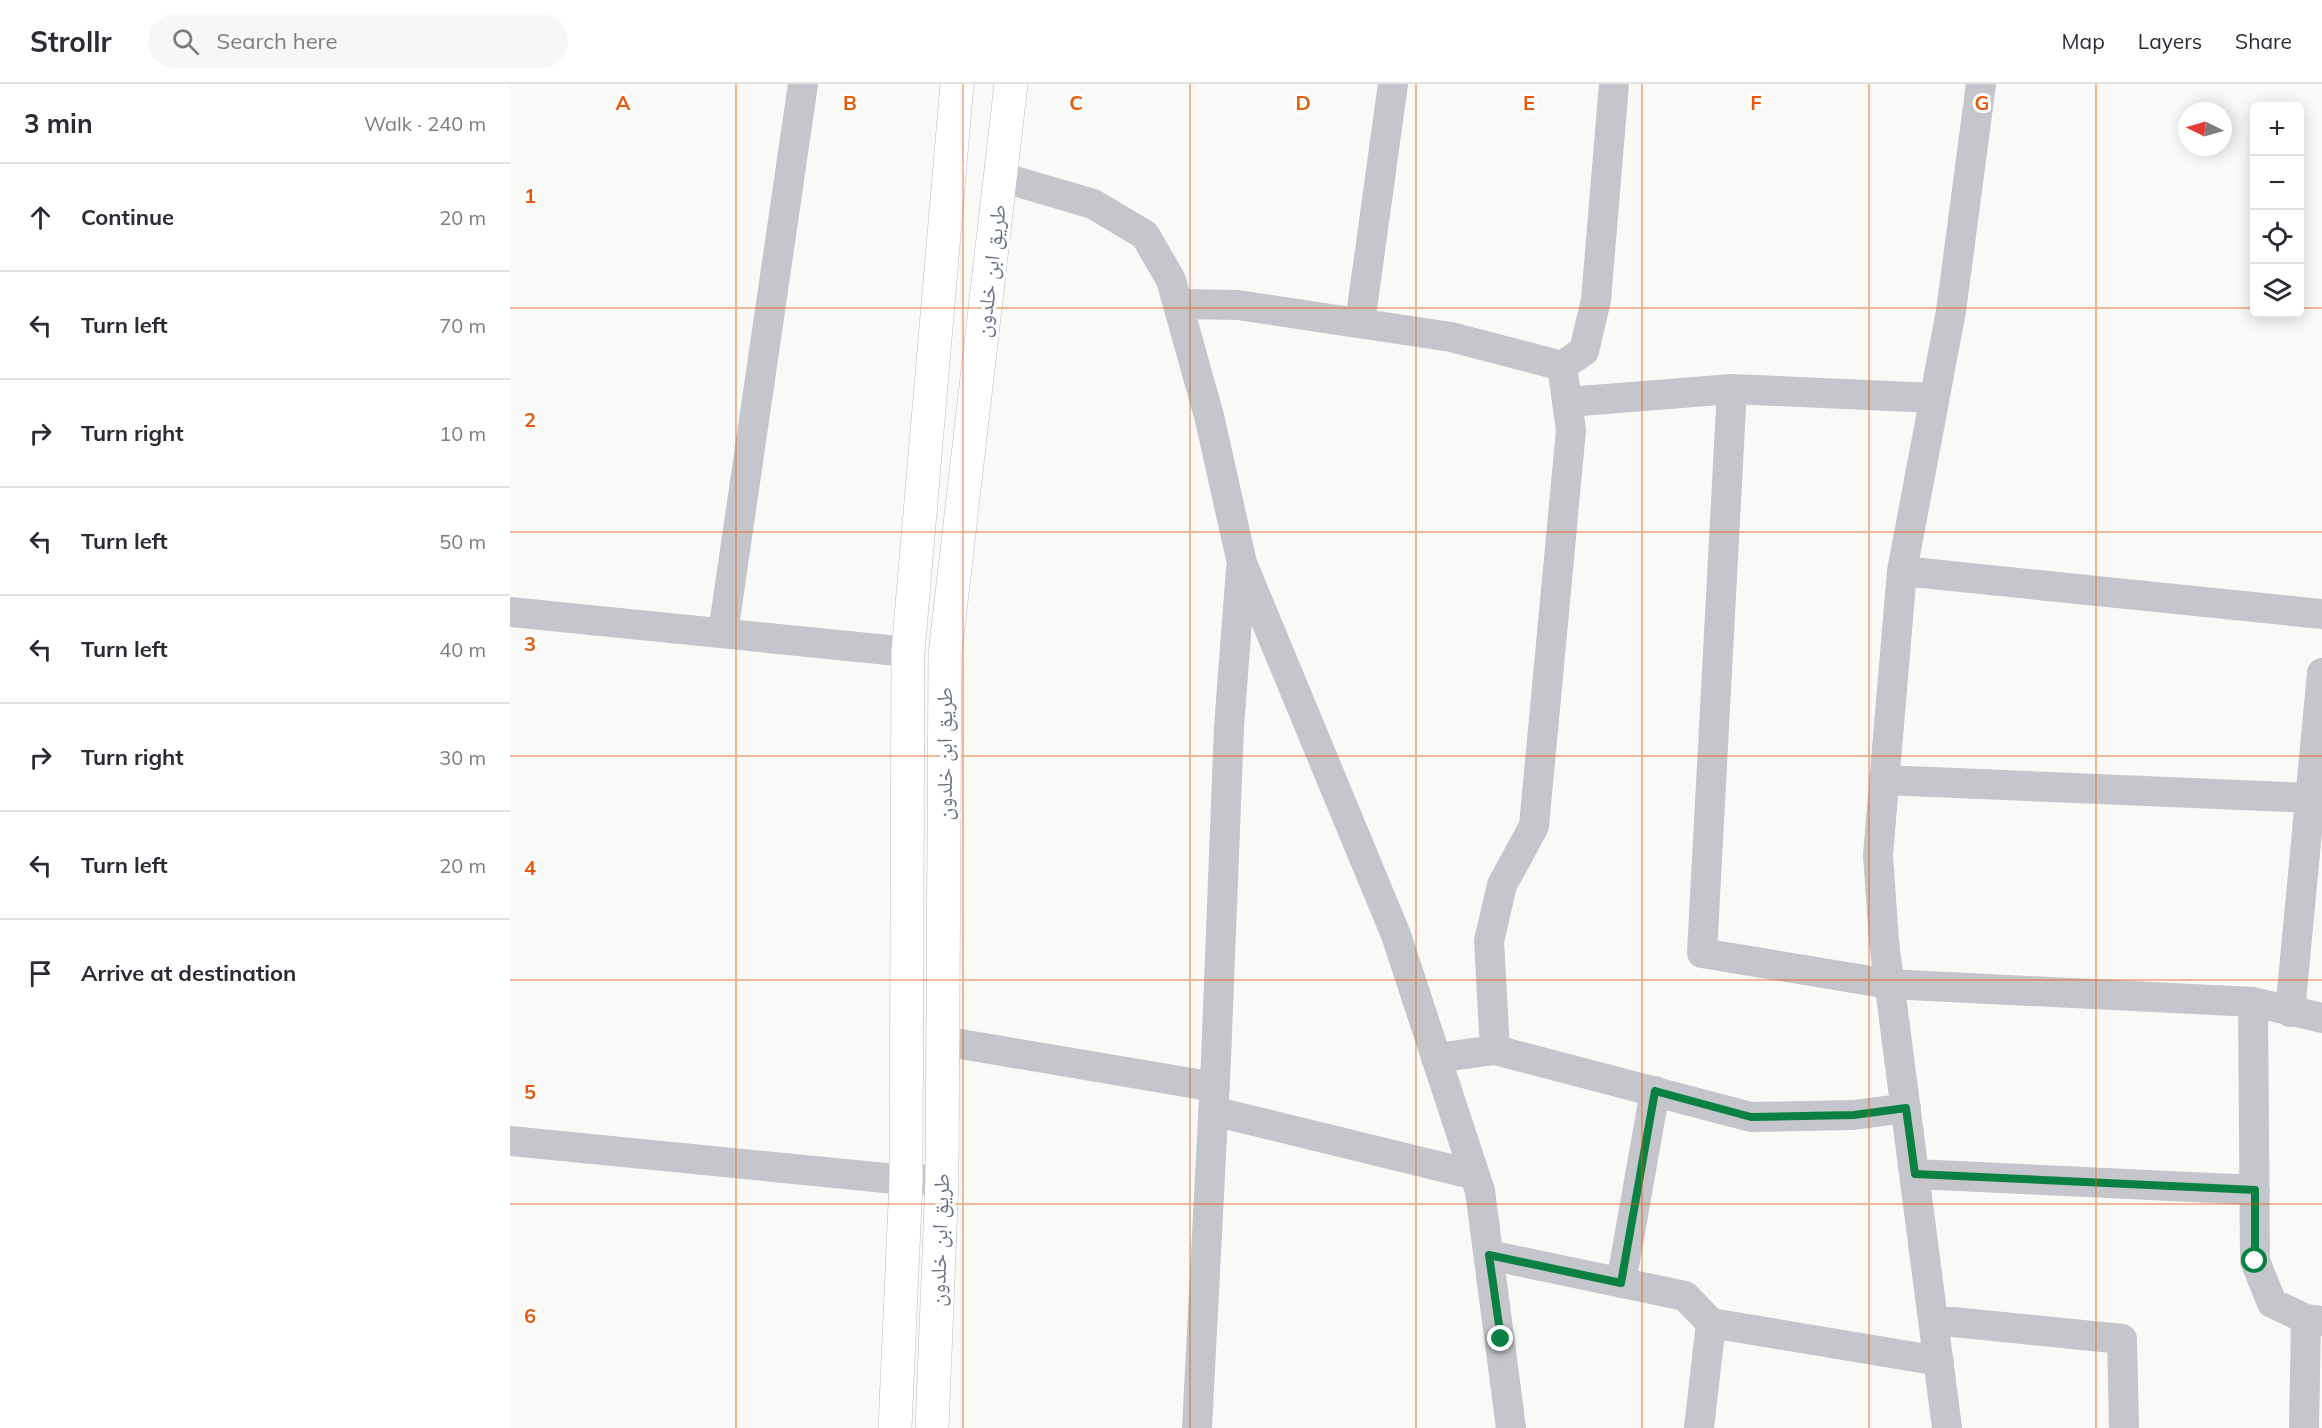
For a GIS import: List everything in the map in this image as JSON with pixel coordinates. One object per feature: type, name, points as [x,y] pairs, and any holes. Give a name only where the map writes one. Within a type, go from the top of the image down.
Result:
[{"type":"street","points":[[723,633],[803,84]]},
{"type":"street","name":"طريق ابن خلدون","points":[[895,1428],[906,1180],[908,652],[957,84]]},
{"type":"street","name":"طريق ابن خلدون","points":[[932,1428],[942,1179],[945,654],[1011,84]]},
{"type":"street","points":[[1360,323],[1393,84]]},
{"type":"street","points":[[1178,304],[1238,304],[1452,337],[1562,366],[1584,351],[1596,300],[1614,84]]},
{"type":"street","points":[[1947,1428],[1889,984],[1878,855],[1902,572],[1951,311],[1981,84]]},
{"type":"street","points":[[1001,177],[1093,204],[1145,235],[1172,280],[1209,416],[1242,563],[1395,935],[1480,1191],[1511,1428]]},
{"type":"street","points":[[1495,1050],[1489,941],[1502,885],[1534,826],[1571,430],[1562,366]]},
{"type":"street","points":[[1568,402],[1732,389],[1934,398]]},
{"type":"street","points":[[1732,389],[1702,953],[1889,984],[2253,1002],[2322,1018]]},
{"type":"street","points":[[1197,1428],[1214,1099],[1229,727],[1242,563]]},
{"type":"street","points":[[1902,572],[2322,614]]},
{"type":"street","points":[[510,612],[908,652]]},
{"type":"street","points":[[2290,1012],[2322,674]]},
{"type":"street","points":[[1884,780],[2312,798]]},
{"type":"street","points":[[2253,1002],[2255,1261],[2272,1303],[2314,1320],[2304,1428]]},
{"type":"street","points":[[943,1041],[1214,1099],[1475,1175]]},
{"type":"street","points":[[1436,1058],[1495,1050],[1751,1117],[1854,1115],[1906,1108]]},
{"type":"street","points":[[1621,1283],[1655,1091]]},
{"type":"street","points":[[510,1141],[906,1180],[942,1179]]},
{"type":"street","points":[[1915,1174],[2255,1190]]},
{"type":"street","points":[[1489,1255],[1685,1296],[1711,1323],[1939,1361]]},
{"type":"street","points":[[1934,1320],[2122,1339],[2124,1428]]},
{"type":"street","points":[[1699,1428],[1711,1323]]},
{"type":"route","points":[[1501,1339],[1489,1255],[1621,1283],[1655,1091],[1751,1117],[1854,1115],[1906,1108],[1915,1174],[2255,1190],[2255,1261]]}]
